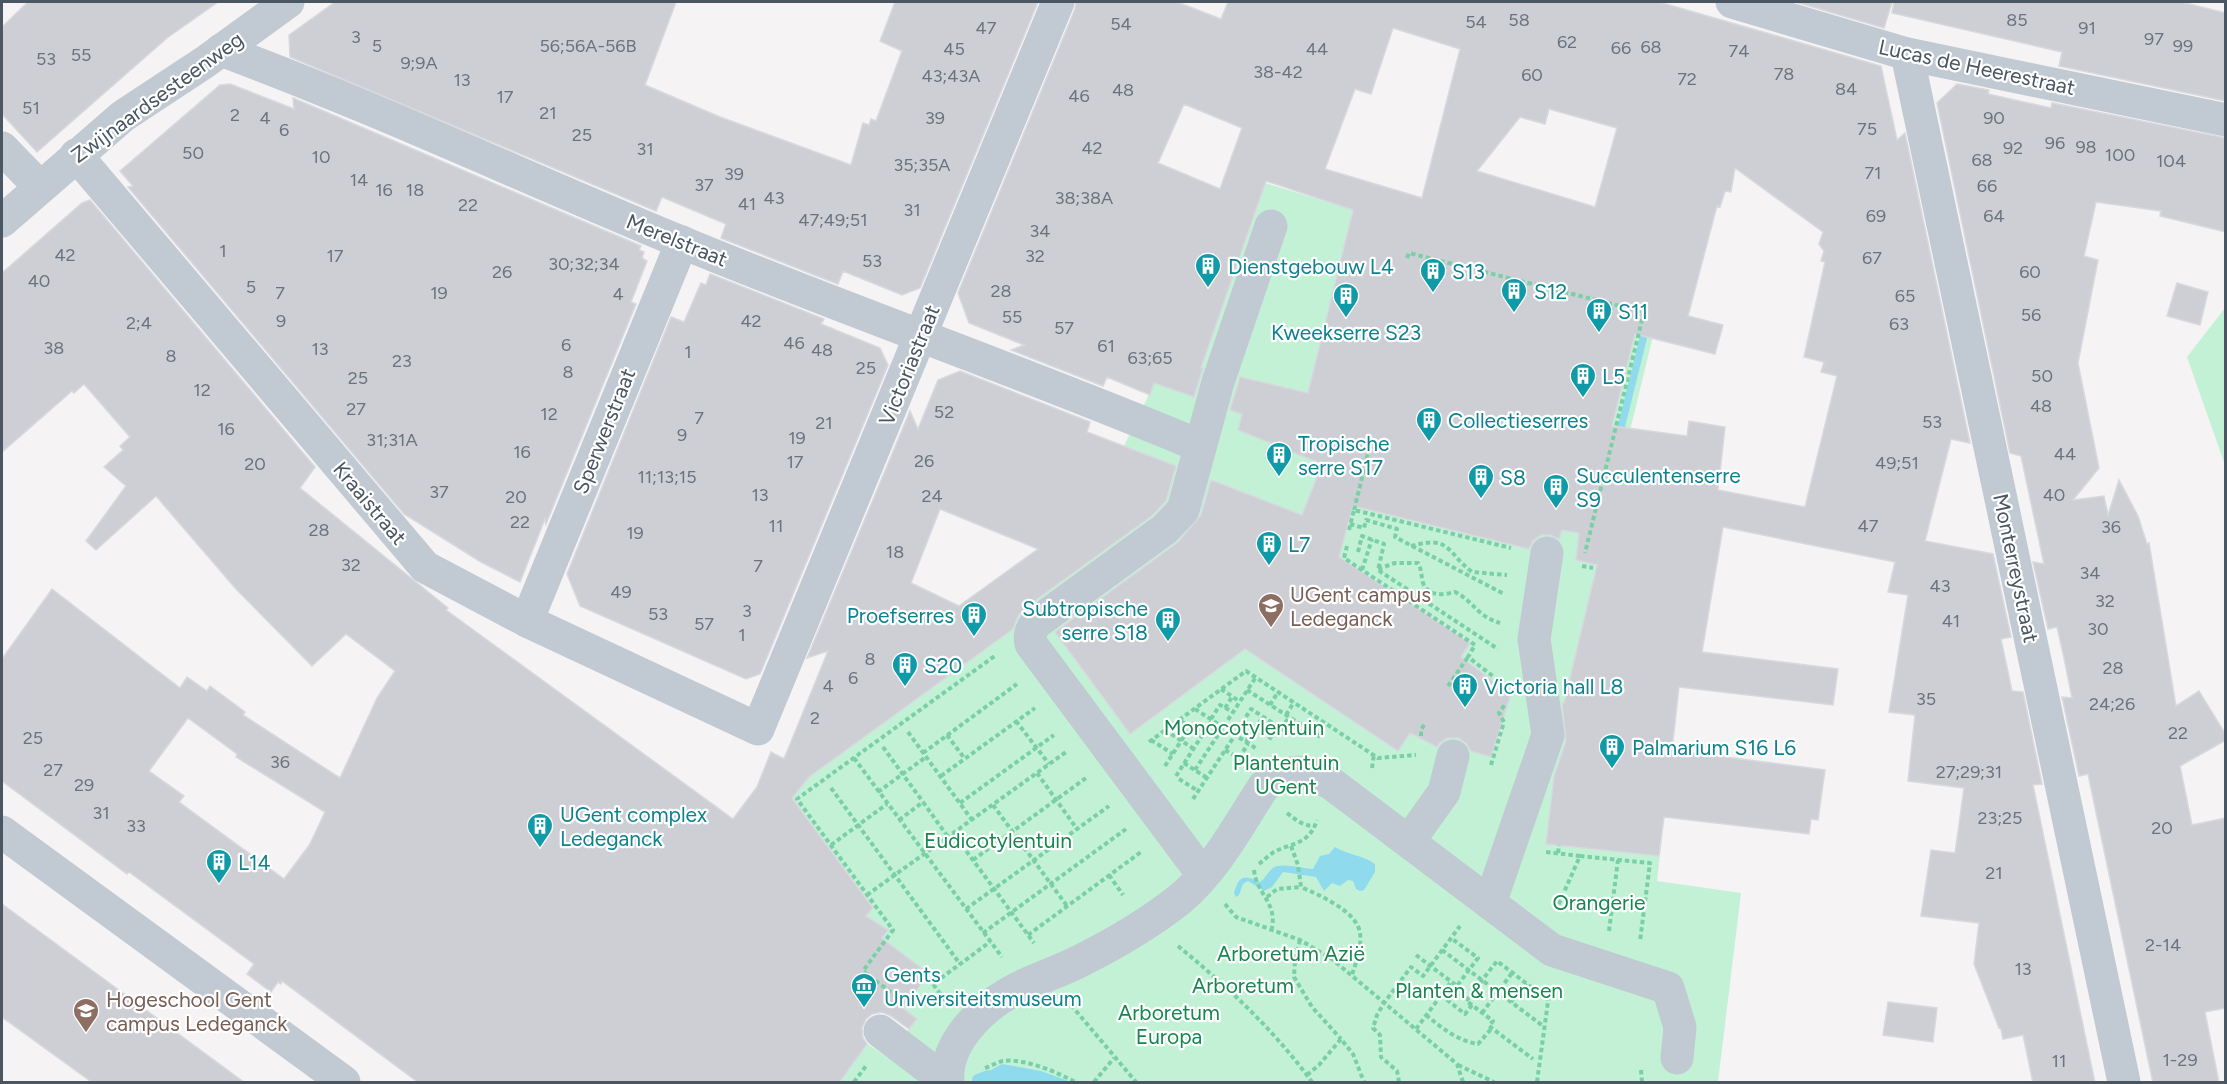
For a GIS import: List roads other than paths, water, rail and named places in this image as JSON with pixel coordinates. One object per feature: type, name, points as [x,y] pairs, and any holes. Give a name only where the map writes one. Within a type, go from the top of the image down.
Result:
[{"type":"street","name":"Zwijnaardsesteenweg","points":[[2,220],[123,116],[288,2]]},
{"type":"street","name":"Victoriastraat","points":[[758,729],[1058,2]]},
{"type":"street","name":"Lucas de Heerestraat","points":[[1731,2],[1907,54],[2226,120]]},
{"type":"street","name":"Merelstraat","points":[[221,50],[682,242],[1200,446]]},
{"type":"street","name":"Monterreystraat","points":[[1907,54],[2124,1083]]},
{"type":"street","points":[[2,148],[40,187]]},
{"type":"street","name":"Kraaistraat","points":[[76,155],[425,567],[527,621],[758,729]]},
{"type":"street","points":[[1210,867],[1105,769],[1079,710],[1031,644],[1030,637],[1036,623],[1176,519],[1183,510],[1218,382],[1271,226]]},
{"type":"street","name":"Sperwerstraat","points":[[527,621],[682,242]]},
{"type":"street","points":[[1486,900],[1509,848],[1537,807],[1548,735],[1534,639],[1546,555]]},
{"type":"street","points":[[1409,841],[1444,792],[1453,756]]},
{"type":"street","points":[[879,1031],[947,1083],[950,1060],[957,1043],[987,1008],[1009,993],[1103,949],[1138,912],[1179,899],[1210,867],[1264,786],[1279,776],[1298,771],[1312,774],[1326,781],[1548,945],[1605,968],[1668,988],[1680,1027],[1677,1058]]},
{"type":"street","points":[[2,832],[344,1083]]},
{"type":"water","points":[[1646,312],[1653,314],[1603,516],[1585,560]]},
{"type":"water","points":[[1335,847],[1375,864],[1375,872],[1364,890],[1356,889],[1353,881],[1348,880],[1340,886],[1332,883],[1324,891],[1316,877],[1283,872],[1272,887],[1264,891],[1248,881],[1243,884],[1239,895],[1236,897],[1234,893],[1240,879],[1246,877],[1260,882],[1271,869],[1277,866],[1313,869],[1320,856],[1329,854]]},
{"type":"water","points":[[1002,1064],[1041,1071],[1071,1082],[988,1082],[991,1070]]},
{"type":"waterway","points":[[978,1082],[989,1076]]},
{"type":"place","name":"Dienstgebouw L4","points":[[1208,289]]},
{"type":"place","name":"S13","points":[[1433,294]]},
{"type":"place","name":"S12","points":[[1514,314]]},
{"type":"place","name":"Kweekserre S23","points":[[1346,319]]},
{"type":"place","name":"S11","points":[[1599,334]]},
{"type":"place","name":"L5","points":[[1583,399]]},
{"type":"place","name":"Collectieserres","points":[[1429,443]]},
{"type":"place","name":"Tropische serre S17","points":[[1279,478]]},
{"type":"place","name":"S8","points":[[1481,500]]},
{"type":"place","name":"Succulentenserre S9","points":[[1556,510]]},
{"type":"place","name":"L7","points":[[1269,567]]},
{"type":"place","name":"UGent campus Ledeganck","points":[[1271,629]]},
{"type":"place","name":"Proefserres","points":[[974,638]]},
{"type":"place","name":"Subtropische serre S18","points":[[1168,643]]},
{"type":"place","name":"S20","points":[[905,688]]},
{"type":"place","name":"Victoria hall L8","points":[[1465,709]]},
{"type":"place","name":"Palmarium S16 L6","points":[[1612,770]]},
{"type":"place","name":"UGent complex Ledeganck","points":[[540,849]]},
{"type":"place","name":"L14","points":[[219,885]]},
{"type":"place","name":"Gents Universiteitsmuseum","points":[[864,1009]]},
{"type":"place","name":"Hogeschool Gent campus Ledeganck","points":[[86,1034]]},
{"type":"park label","name":"Monocotylentuin","points":[[1244,727]]},
{"type":"park label","name":"Plantentuin UGent","points":[[1286,774]]},
{"type":"park label","name":"Eudicotylentuin","points":[[998,840]]},
{"type":"park label","name":"Orangerie","points":[[1599,902]]},
{"type":"park label","name":"Arboretum Azië","points":[[1291,953]]},
{"type":"park label","name":"Arboretum","points":[[1243,985]]},
{"type":"park label","name":"Planten & mensen","points":[[1479,990]]},
{"type":"park label","name":"Arboretum Europa","points":[[1169,1024]]}]
